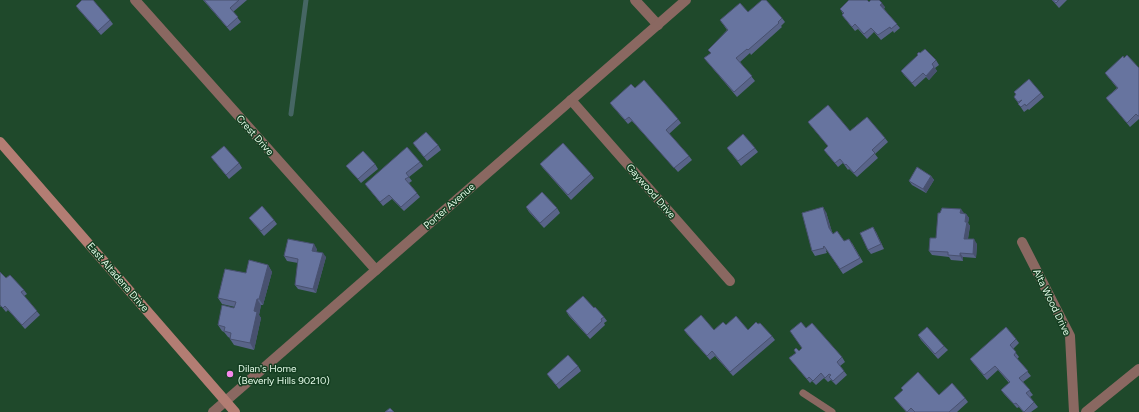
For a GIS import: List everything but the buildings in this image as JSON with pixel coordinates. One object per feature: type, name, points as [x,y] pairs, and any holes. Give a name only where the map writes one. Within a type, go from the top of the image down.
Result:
[{"type":"main road","name":"East Altadena Drive","points":[[0,142],[235,412]]},
{"type":"street","name":"Crest Drive","points":[[135,0],[376,270]]},
{"type":"street","points":[[635,0],[658,25]]},
{"type":"street","name":"Porter Avenue","points":[[213,412],[686,0]]},
{"type":"street","name":"Gaywood Drive","points":[[571,100],[730,281]]},
{"type":"street","name":"Alta Wood Drive","points":[[1022,242],[1070,336],[1074,412]]},
{"type":"street","points":[[1086,412],[1139,369]]},
{"type":"lane","points":[[803,393],[832,412]]},
{"type":"waterway","points":[[291,114],[306,0]]},
{"type":"place","name":"Dilan's Home (Beverly Hills 90210)","points":[[230,374]]}]
